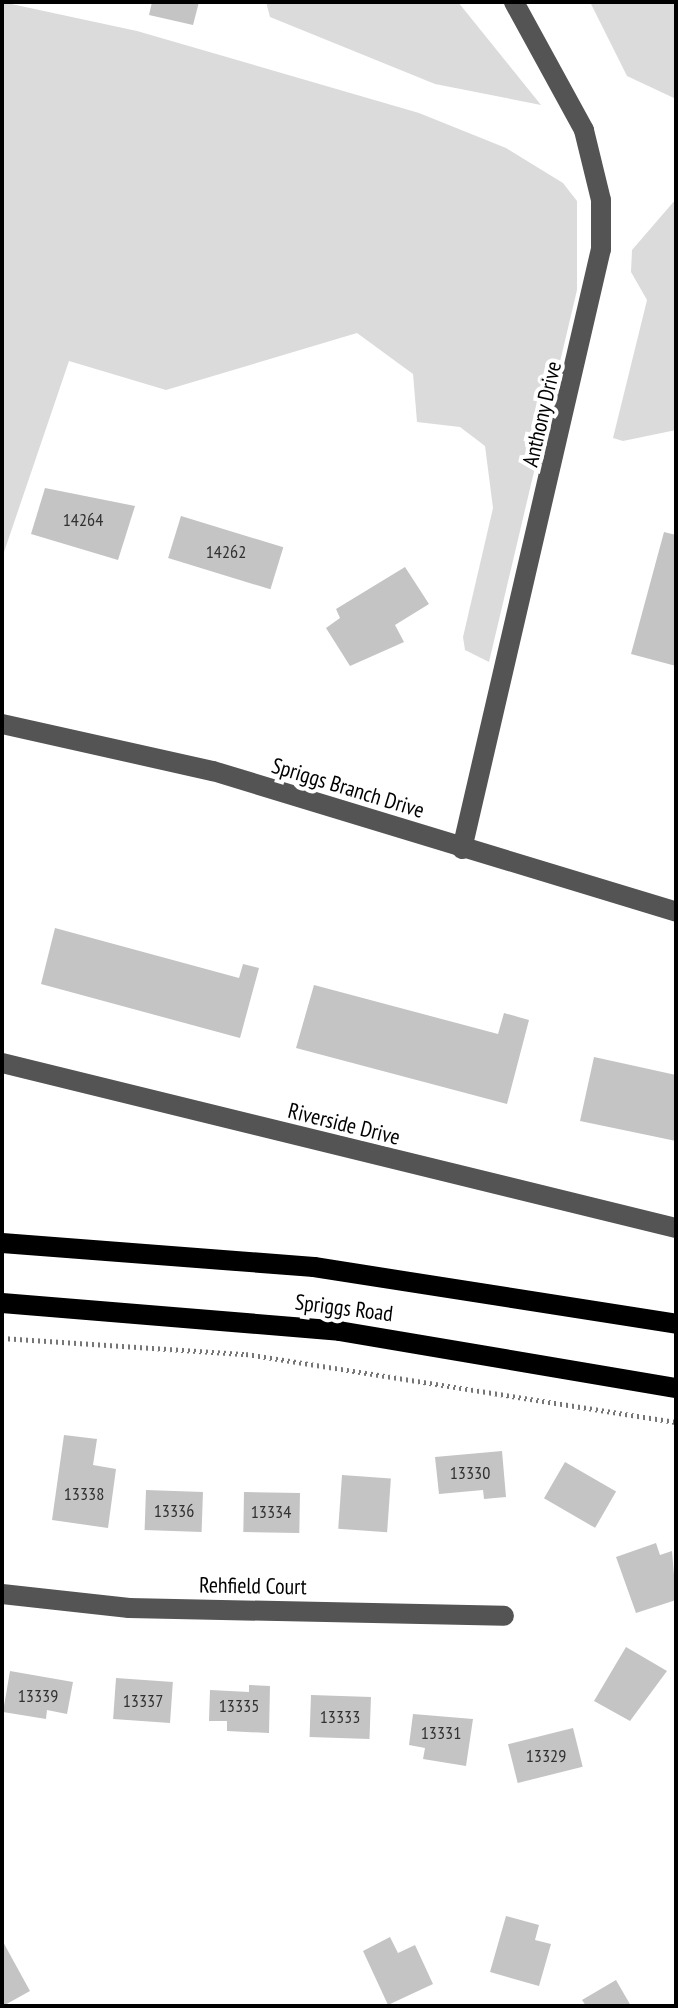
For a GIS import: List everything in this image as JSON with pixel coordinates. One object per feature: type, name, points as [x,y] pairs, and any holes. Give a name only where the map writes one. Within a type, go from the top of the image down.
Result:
[{"type":"main road","name":"Spriggs Road","points":[[2,1243],[314,1267],[676,1324]]},
{"type":"main road","name":"Spriggs Road","points":[[2,1303],[339,1331],[676,1388]]},
{"type":"street","name":"Anthony Drive","points":[[462,849],[601,249],[601,200],[584,130],[514,2]]},
{"type":"street","name":"Spriggs Branch Drive","points":[[2,724],[114,744],[676,912]]},
{"type":"street","name":"Riverside Drive","points":[[2,1063],[676,1228]]},
{"type":"street","name":"Rehfield Court","points":[[2,1594],[129,1608],[504,1616]]},
{"type":"path","points":[[2,1338],[246,1354],[676,1422]]},
{"type":"shaded area","points":[[2,2],[137,31],[419,113],[506,148],[563,183],[577,201],[577,290],[489,662],[465,650],[463,637],[493,508],[485,446],[460,427],[417,422],[413,374],[357,333],[166,390],[69,361],[2,558]]},
{"type":"shaded area","points":[[266,2],[458,2],[541,105],[435,84],[270,17]]},
{"type":"shaded area","points":[[590,2],[676,2],[676,99],[627,76]]},
{"type":"shaded area","points":[[676,199],[676,430],[623,441],[613,438],[647,300],[631,272],[632,250]]},
{"type":"building","points":[[152,2],[199,2],[193,25],[149,15]]},
{"type":"building","points":[[45,488],[135,506],[118,560],[31,534]]},
{"type":"building","points":[[181,516],[283,547],[270,589],[168,558]]},
{"type":"building","points":[[664,532],[676,535],[676,666],[631,654]]},
{"type":"building","points":[[405,567],[429,604],[395,625],[404,642],[350,666],[326,628],[340,618],[336,609]]},
{"type":"building","points":[[55,928],[239,978],[243,964],[259,968],[240,1038],[41,984]]},
{"type":"building","points":[[314,985],[498,1034],[504,1013],[529,1020],[507,1104],[296,1048]]},
{"type":"building","points":[[594,1057],[676,1075],[676,1141],[580,1121]]},
{"type":"building","points":[[64,1435],[97,1439],[93,1465],[116,1469],[108,1528],[52,1520]]},
{"type":"building","points":[[502,1451],[506,1497],[484,1499],[483,1490],[439,1494],[435,1457]]},
{"type":"building","points":[[565,1462],[616,1492],[595,1528],[544,1498]]},
{"type":"building","points":[[342,1475],[391,1478],[387,1532],[338,1529]]},
{"type":"building","points":[[146,1490],[203,1492],[202,1532],[145,1530]]},
{"type":"building","points":[[244,1492],[300,1493],[299,1533],[243,1532]]},
{"type":"building","points":[[656,1543],[660,1555],[672,1551],[676,1600],[636,1613],[616,1557]]},
{"type":"building","points":[[626,1647],[667,1671],[630,1721],[594,1701]]},
{"type":"building","points":[[10,1671],[73,1682],[67,1714],[47,1710],[46,1719],[3,1712]]},
{"type":"building","points":[[116,1678],[173,1682],[170,1723],[113,1719]]},
{"type":"building","points":[[249,1685],[270,1686],[269,1733],[227,1731],[227,1721],[209,1721],[210,1690],[249,1692]]},
{"type":"building","points":[[311,1695],[371,1697],[369,1739],[310,1737]]},
{"type":"building","points":[[413,1714],[473,1719],[466,1766],[423,1759],[425,1748],[409,1745]]},
{"type":"building","points":[[573,1728],[583,1767],[518,1783],[508,1744]]},
{"type":"building","points":[[506,1916],[539,1925],[535,1940],[551,1944],[539,1986],[490,1972]]},
{"type":"building","points":[[390,1937],[398,1953],[415,1945],[433,1984],[388,2005],[363,1951]]},
{"type":"building","points":[[2,1940],[30,1991],[3,2006],[2,2006]]},
{"type":"building","points":[[616,1980],[631,2006],[586,2006],[582,2000]]}]
